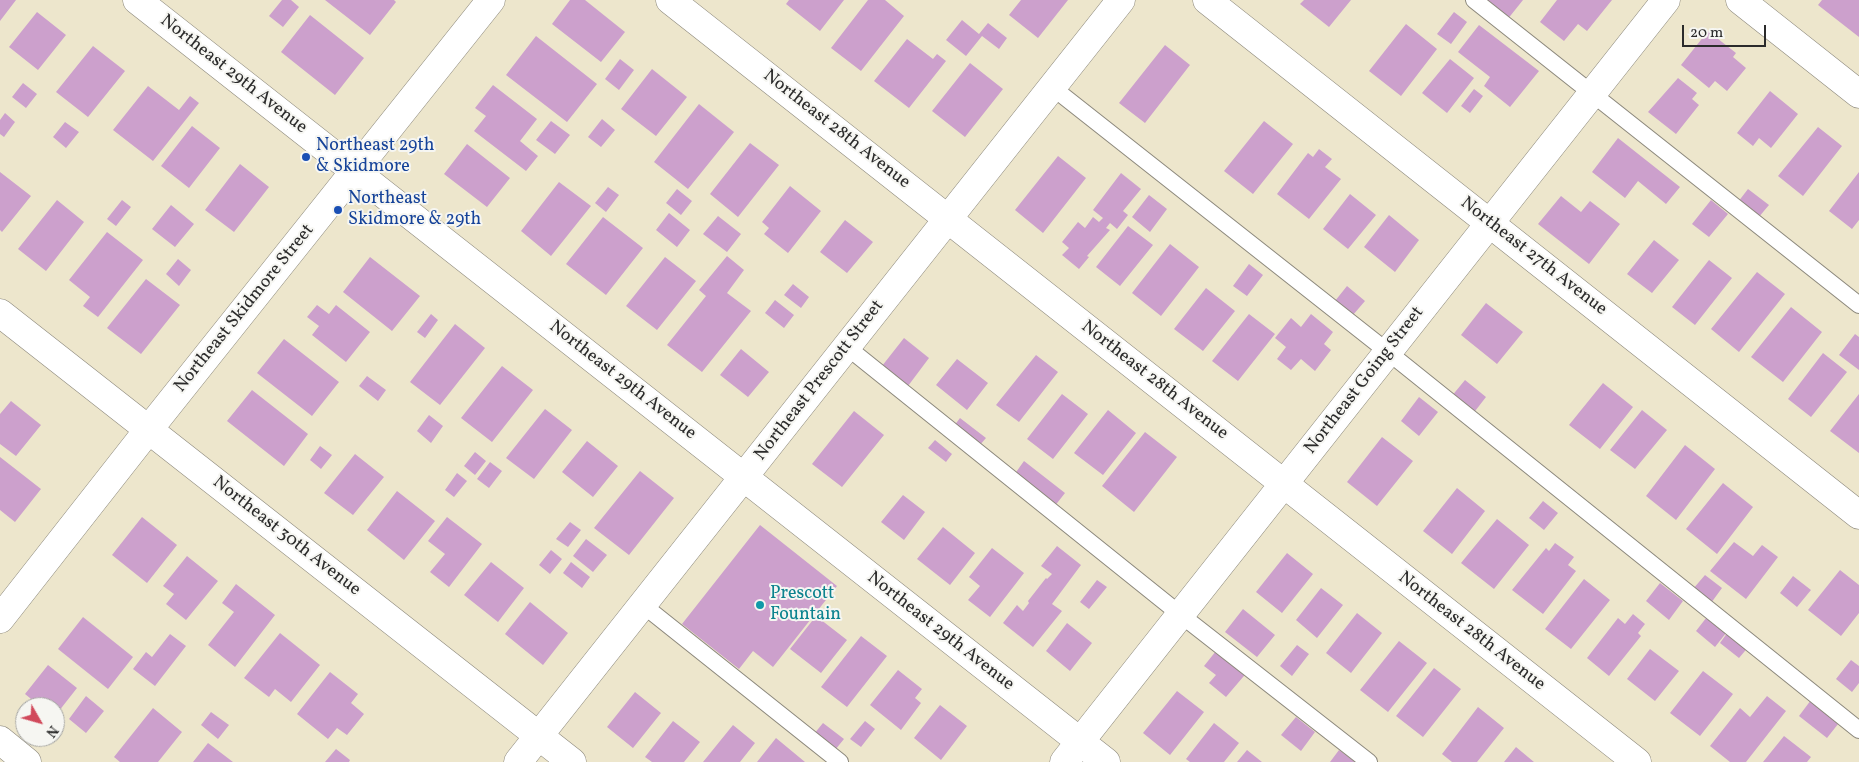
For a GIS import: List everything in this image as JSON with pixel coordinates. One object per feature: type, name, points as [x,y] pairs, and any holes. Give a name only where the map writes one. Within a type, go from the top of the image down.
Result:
[{"type":"street","name":"Northeast 29th Avenue","points":[[138,0],[744,477],[1072,752],[1106,762]]},
{"type":"street","name":"Northeast Skidmore Street","points":[[0,619],[491,0]]},
{"type":"street","name":"Northeast 28th Avenue","points":[[670,0],[1637,762]]},
{"type":"street","name":"Northeast Prescott Street","points":[[518,762],[1121,0]]},
{"type":"street","name":"Northeast 27th Avenue","points":[[1208,0],[1859,515]]},
{"type":"street","name":"Northeast Going Street","points":[[1072,752],[1666,0]]},
{"type":"street","points":[[1740,0],[1859,94]]},
{"type":"street","name":"Northeast 30th Avenue","points":[[0,313],[572,762]]},
{"type":"street","points":[[0,740],[27,762]]},
{"type":"lane","points":[[1474,0],[1859,305]]},
{"type":"lane","points":[[1052,87],[1388,352],[1859,730]]},
{"type":"lane","points":[[847,347],[1181,615],[1369,762]]},
{"type":"lane","points":[[643,605],[840,762]]},
{"type":"building","points":[[0,0],[16,0],[0,21]]},
{"type":"building","points":[[282,0],[291,0],[299,7],[283,27],[269,16]]},
{"type":"building","points":[[325,0],[394,0],[396,2],[370,35]]},
{"type":"building","points":[[570,0],[585,0],[625,32],[601,62],[552,24]]},
{"type":"building","points":[[789,0],[844,0],[820,31],[786,4]]},
{"type":"building","points":[[868,0],[885,0],[904,16],[861,71],[831,48]]},
{"type":"building","points":[[1021,0],[1068,0],[1038,38],[1009,15]]},
{"type":"building","points":[[1304,0],[1351,0],[1329,27],[1300,4]]},
{"type":"building","points":[[1481,0],[1523,0],[1507,20]]},
{"type":"building","points":[[1557,0],[1612,0],[1587,31],[1578,24],[1564,41],[1540,22]]},
{"type":"building","points":[[1822,0],[1859,0],[1859,37],[1818,5]]},
{"type":"building","points":[[37,12],[66,35],[38,70],[9,47]]},
{"type":"building","points":[[1454,12],[1467,22],[1451,44],[1437,34]]},
{"type":"building","points":[[310,15],[364,58],[335,95],[281,52]]},
{"type":"building","points":[[962,20],[979,34],[988,23],[1007,38],[999,49],[982,36],[966,56],[946,40]]},
{"type":"building","points":[[1406,24],[1437,49],[1401,96],[1369,71]]},
{"type":"building","points":[[1479,25],[1539,71],[1510,107],[1484,86],[1490,77],[1458,52]]},
{"type":"building","points":[[1708,31],[1736,53],[1733,57],[1746,68],[1727,91],[1715,81],[1709,88],[1681,65]]},
{"type":"building","points":[[536,36],[597,84],[567,122],[506,75]]},
{"type":"building","points":[[907,39],[933,59],[937,54],[946,61],[909,108],[874,81]]},
{"type":"building","points":[[1165,45],[1190,65],[1145,123],[1119,103]]},
{"type":"building","points":[[93,46],[125,71],[88,117],[56,92]]},
{"type":"building","points":[[620,59],[634,70],[619,90],[605,79]]},
{"type":"building","points":[[1450,59],[1474,78],[1447,113],[1422,93]]},
{"type":"building","points":[[970,63],[1003,89],[965,137],[932,111]]},
{"type":"building","points":[[652,69],[687,97],[656,136],[621,109]]},
{"type":"building","points":[[1678,78],[1697,93],[1692,99],[1699,105],[1676,134],[1648,112]]},
{"type":"building","points":[[23,83],[37,94],[26,108],[12,97]]},
{"type":"building","points":[[493,85],[537,119],[520,141],[538,156],[526,171],[474,131],[486,116],[475,108]]},
{"type":"building","points":[[148,86],[179,110],[190,96],[199,103],[153,161],[113,130]]},
{"type":"building","points":[[1474,89],[1483,96],[1470,113],[1461,106]]},
{"type":"building","points":[[1770,91],[1798,114],[1771,148],[1759,138],[1753,146],[1737,133]]},
{"type":"building","points":[[699,104],[734,132],[688,189],[654,162]]},
{"type":"building","points":[[5,113],[15,122],[4,137],[0,134],[0,120]]},
{"type":"building","points":[[602,119],[615,130],[601,147],[588,137]]},
{"type":"building","points":[[551,121],[570,135],[555,154],[536,140]]},
{"type":"building","points":[[1264,121],[1293,144],[1253,194],[1224,171]]},
{"type":"building","points":[[65,122],[79,132],[66,148],[53,137]]},
{"type":"building","points":[[192,126],[220,148],[189,188],[161,166]]},
{"type":"building","points":[[1818,127],[1842,146],[1803,196],[1778,176]]},
{"type":"building","points":[[1618,138],[1680,187],[1666,204],[1638,181],[1625,198],[1592,172]]},
{"type":"building","points":[[750,143],[779,165],[738,217],[710,194]]},
{"type":"building","points":[[467,144],[510,178],[487,207],[444,174]]},
{"type":"building","points":[[1319,149],[1332,159],[1325,167],[1341,179],[1309,219],[1277,194],[1308,153],[1313,157]]},
{"type":"building","points":[[1058,156],[1086,178],[1043,233],[1015,210]]},
{"type":"building","points":[[240,164],[269,187],[234,232],[205,210]]},
{"type":"building","points":[[0,172],[31,196],[2,232],[0,230]]},
{"type":"building","points":[[1859,172],[1859,220],[1852,229],[1829,211]]},
{"type":"building","points":[[1121,173],[1141,189],[1123,211],[1128,215],[1117,229],[1110,223],[1106,228],[1110,230],[1087,256],[1089,257],[1079,269],[1062,255],[1069,248],[1062,242],[1078,222],[1085,228],[1093,217],[1099,222],[1103,218],[1093,210]]},
{"type":"building","points":[[559,182],[591,206],[551,256],[521,231]]},
{"type":"building","points":[[790,186],[821,211],[788,253],[764,234],[769,228],[762,222]]},
{"type":"building","points":[[608,187],[619,195],[606,212],[595,203]]},
{"type":"building","points":[[677,189],[692,201],[681,215],[666,203]]},
{"type":"building","points":[[1748,189],[1769,205],[1758,218],[1738,202]]},
{"type":"building","points":[[1350,194],[1376,215],[1348,249],[1323,229]]},
{"type":"building","points":[[1149,195],[1167,209],[1150,232],[1132,217]]},
{"type":"building","points":[[1561,196],[1581,212],[1590,201],[1620,224],[1589,264],[1538,224]]},
{"type":"building","points":[[57,200],[84,222],[46,271],[18,249]]},
{"type":"building","points":[[122,200],[131,207],[116,226],[107,219]]},
{"type":"building","points":[[1711,200],[1728,214],[1709,237],[1692,224]]},
{"type":"building","points":[[171,205],[194,224],[175,247],[152,229]]},
{"type":"building","points":[[669,213],[690,230],[677,247],[656,230]]},
{"type":"building","points":[[1389,215],[1419,240],[1395,272],[1364,247]]},
{"type":"building","points":[[718,216],[741,234],[727,252],[703,234]]},
{"type":"building","points":[[603,217],[643,248],[606,295],[566,264]]},
{"type":"building","points":[[845,220],[873,242],[847,273],[820,252]]},
{"type":"building","points":[[1128,226],[1153,245],[1120,286],[1096,267]]},
{"type":"building","points":[[107,232],[143,260],[98,317],[83,306],[90,297],[69,280]]},
{"type":"building","points":[[1654,240],[1679,260],[1652,293],[1627,274]]},
{"type":"building","points":[[1170,244],[1199,267],[1161,316],[1132,293]]},
{"type":"building","points":[[727,256],[744,270],[727,293],[751,311],[702,372],[667,345],[706,296],[699,290]]},
{"type":"building","points":[[370,257],[420,296],[392,331],[343,292]]},
{"type":"building","points":[[665,257],[696,281],[657,330],[626,306]]},
{"type":"building","points":[[178,259],[191,270],[179,286],[166,274]]},
{"type":"building","points":[[1709,260],[1732,278],[1695,325],[1672,307]]},
{"type":"building","points":[[1249,264],[1263,275],[1247,296],[1233,286]]},
{"type":"building","points":[[1757,272],[1785,294],[1739,352],[1711,329]]},
{"type":"building","points":[[146,279],[180,305],[141,354],[107,328]]},
{"type":"building","points":[[793,284],[809,297],[801,308],[784,295]]},
{"type":"building","points":[[1347,286],[1365,301],[1353,315],[1335,301]]},
{"type":"building","points":[[1206,288],[1235,311],[1203,351],[1174,329]]},
{"type":"building","points":[[775,300],[794,315],[784,328],[765,313]]},
{"type":"building","points":[[1486,303],[1523,332],[1497,364],[1461,335]]},
{"type":"building","points":[[317,305],[329,314],[336,305],[370,332],[346,362],[312,335],[319,326],[307,317]]},
{"type":"building","points":[[1791,307],[1822,332],[1783,382],[1751,357]]},
{"type":"building","points":[[431,314],[438,320],[425,338],[417,332]]},
{"type":"building","points":[[1249,314],[1275,334],[1238,381],[1212,361]]},
{"type":"building","points":[[1311,314],[1333,332],[1324,344],[1331,350],[1315,371],[1301,359],[1291,370],[1277,359],[1286,347],[1275,338],[1291,318],[1301,327]]},
{"type":"building","points":[[455,324],[485,348],[440,405],[410,382]]},
{"type":"building","points":[[1855,334],[1859,337],[1859,370],[1839,355]]},
{"type":"building","points":[[904,338],[929,358],[908,386],[882,366]]},
{"type":"building","points":[[284,339],[339,382],[312,416],[257,373]]},
{"type":"building","points":[[741,349],[769,372],[748,397],[720,375]]},
{"type":"building","points":[[1823,353],[1847,372],[1811,417],[1788,399]]},
{"type":"building","points":[[1036,355],[1058,372],[1019,422],[996,405]]},
{"type":"building","points":[[957,359],[988,383],[967,410],[936,385]]},
{"type":"building","points":[[502,366],[533,390],[492,442],[461,418]]},
{"type":"building","points":[[367,376],[386,390],[378,401],[359,386]]},
{"type":"building","points":[[1465,380],[1486,397],[1472,415],[1451,397]]},
{"type":"building","points":[[1603,383],[1633,407],[1600,449],[1569,425]]},
{"type":"building","points":[[252,390],[308,434],[284,466],[227,421]]},
{"type":"building","points":[[1062,394],[1088,414],[1053,459],[1027,439]]},
{"type":"building","points":[[1859,394],[1859,453],[1830,431]]},
{"type":"building","points":[[1419,397],[1438,412],[1419,436],[1401,421]]},
{"type":"building","points":[[11,401],[41,425],[16,456],[0,444],[0,414]]},
{"type":"building","points":[[545,409],[572,430],[534,479],[506,458]]},
{"type":"building","points":[[1108,410],[1136,433],[1103,475],[1074,453]]},
{"type":"building","points":[[1642,410],[1667,430],[1635,469],[1610,450]]},
{"type":"building","points":[[854,411],[884,435],[842,487],[812,464]]},
{"type":"building","points":[[429,415],[443,426],[431,443],[417,431]]},
{"type":"building","points":[[960,418],[986,438],[979,446],[954,426]]},
{"type":"building","points":[[1145,432],[1177,457],[1134,512],[1102,486]]},
{"type":"building","points":[[1382,437],[1413,461],[1377,506],[1347,482]]},
{"type":"building","points":[[935,440],[952,454],[946,462],[928,448]]},
{"type":"building","points":[[587,441],[618,466],[593,497],[562,472]]},
{"type":"building","points":[[1685,445],[1715,469],[1676,520],[1646,496]]},
{"type":"building","points":[[320,446],[332,455],[321,469],[310,460]]},
{"type":"building","points":[[475,452],[486,461],[475,475],[464,466]]},
{"type":"building","points":[[355,454],[384,477],[353,515],[324,493]]},
{"type":"building","points":[[0,457],[41,489],[15,522],[0,510]]},
{"type":"building","points":[[1024,461],[1065,493],[1054,507],[1014,475]]},
{"type":"building","points":[[490,462],[502,471],[489,488],[477,479]]},
{"type":"building","points":[[640,471],[674,498],[629,555],[594,528]]},
{"type":"building","points":[[457,473],[467,481],[454,497],[445,490]]},
{"type":"building","points":[[1723,483],[1753,507],[1717,554],[1686,529]]},
{"type":"building","points":[[1457,488],[1485,511],[1452,554],[1423,531]]},
{"type":"building","points":[[397,491],[435,521],[404,560],[367,530]]},
{"type":"building","points":[[903,495],[925,512],[904,540],[881,522]]},
{"type":"building","points":[[1543,501],[1558,513],[1544,530],[1529,518]]},
{"type":"building","points":[[142,517],[177,545],[147,583],[112,555]]},
{"type":"building","points":[[447,517],[482,544],[449,587],[430,572],[445,554],[428,541]]},
{"type":"building","points":[[1497,519],[1529,545],[1494,589],[1461,563]]},
{"type":"building","points":[[570,522],[581,530],[568,547],[556,539]]},
{"type":"building","name":"Prescott Fountain","points":[[760,525],[837,586],[773,667],[753,651],[739,669],[682,624]]},
{"type":"building","points":[[943,527],[975,553],[950,585],[917,559]]},
{"type":"building","points":[[586,539],[607,555],[593,572],[573,556]]},
{"type":"building","points":[[1734,542],[1753,556],[1762,545],[1778,557],[1746,599],[1710,571]]},
{"type":"building","points":[[1555,543],[1574,557],[1568,565],[1576,571],[1543,614],[1512,590],[1546,548],[1549,551]]},
{"type":"building","points":[[1057,546],[1081,565],[1052,604],[1062,611],[1033,647],[1003,623],[1017,605],[1023,611],[1029,603],[1028,601],[1046,578],[1052,574],[1041,566]]},
{"type":"building","points":[[992,548],[1024,573],[990,617],[968,600],[980,586],[969,577]]},
{"type":"building","points":[[551,550],[562,559],[550,574],[539,565]]},
{"type":"building","points":[[1287,553],[1313,574],[1282,613],[1256,592]]},
{"type":"building","points":[[187,556],[218,581],[186,620],[166,604],[174,594],[163,586]]},
{"type":"building","points":[[491,562],[524,588],[498,622],[464,595]]},
{"type":"building","points":[[571,562],[590,577],[582,588],[563,573]]},
{"type":"building","points":[[1840,570],[1859,585],[1859,613],[1841,636],[1808,610]]},
{"type":"building","points":[[1705,575],[1722,588],[1711,603],[1693,589]]},
{"type":"building","points":[[1793,576],[1811,590],[1797,607],[1780,593]]},
{"type":"building","points":[[1584,579],[1610,600],[1571,649],[1545,629]]},
{"type":"building","points":[[1097,580],[1107,587],[1089,609],[1080,602]]},
{"type":"building","points":[[1660,583],[1683,601],[1669,620],[1646,601]]},
{"type":"building","points":[[236,584],[275,615],[235,667],[208,645],[234,612],[222,603]]},
{"type":"building","points":[[1321,588],[1343,605],[1317,638],[1296,620]]},
{"type":"building","points":[[530,602],[568,633],[543,665],[505,634]]},
{"type":"building","points":[[1243,609],[1275,635],[1257,657],[1225,632]]},
{"type":"building","points":[[1357,613],[1382,633],[1351,673],[1326,653]]},
{"type":"building","points":[[1710,613],[1730,628],[1715,647],[1696,631]]},
{"type":"building","points":[[1633,614],[1645,624],[1638,633],[1641,636],[1609,676],[1587,658],[1618,618],[1625,624]]},
{"type":"building","points":[[816,616],[847,640],[821,673],[790,649]]},
{"type":"building","points":[[83,617],[133,657],[108,689],[58,649]]},
{"type":"building","points":[[1067,623],[1092,643],[1070,671],[1046,651]]},
{"type":"building","points":[[1730,629],[1750,645],[1739,658],[1720,643]]},
{"type":"building","points":[[280,633],[320,665],[291,702],[275,689],[269,697],[244,678]]},
{"type":"building","points":[[170,634],[186,646],[155,686],[133,669],[146,652],[152,657]]},
{"type":"building","points":[[861,636],[887,656],[847,707],[821,687]]},
{"type":"building","points":[[1399,641],[1427,663],[1388,712],[1360,690]]},
{"type":"building","points":[[1297,645],[1309,654],[1292,676],[1280,666]]},
{"type":"building","points":[[1220,646],[1249,670],[1226,697],[1209,683],[1216,675],[1204,666]]},
{"type":"building","points":[[1650,649],[1679,671],[1655,701],[1627,679]]},
{"type":"building","points":[[1851,660],[1859,666],[1859,683],[1852,692],[1836,679]]},
{"type":"building","points":[[48,665],[77,688],[65,703],[65,697],[29,697],[25,694]]},
{"type":"building","points":[[1434,668],[1461,689],[1423,737],[1396,716]]},
{"type":"building","points":[[898,670],[922,689],[915,698],[921,703],[901,730],[870,705]]},
{"type":"building","points":[[1703,671],[1733,694],[1700,736],[1670,713]]},
{"type":"building","points":[[330,672],[358,694],[351,703],[364,714],[347,735],[337,728],[328,739],[297,714]]},
{"type":"building","points":[[1177,691],[1204,712],[1170,755],[1143,733]]},
{"type":"building","points":[[635,692],[661,713],[633,748],[607,727]]},
{"type":"building","points":[[86,696],[104,711],[86,733],[69,719]]},
{"type":"building","points":[[1767,696],[1786,711],[1746,762],[1730,762],[1710,746],[1740,708],[1750,717]]},
{"type":"building","points":[[1814,696],[1842,719],[1827,738],[1799,716]]},
{"type":"building","points":[[940,705],[967,726],[941,760],[914,738]]},
{"type":"building","points":[[1478,707],[1504,728],[1477,762],[1452,762],[1442,754]]},
{"type":"building","points":[[153,708],[182,732],[158,762],[120,762],[114,757]]},
{"type":"building","points":[[211,712],[229,725],[218,739],[201,725]]},
{"type":"building","points":[[1296,717],[1315,732],[1301,751],[1281,735]]},
{"type":"building","points":[[673,721],[700,742],[684,762],[652,762],[645,757]]},
{"type":"building","points":[[865,721],[875,729],[861,747],[850,739]]},
{"type":"building","points":[[823,723],[844,739],[835,750],[814,734]]},
{"type":"building","points":[[1214,723],[1239,743],[1224,762],[1190,762],[1186,759]]},
{"type":"building","points":[[733,725],[755,743],[740,762],[703,762]]},
{"type":"building","points":[[1784,736],[1811,757],[1807,762],[1763,762]]},
{"type":"building","points":[[776,738],[805,762],[757,762]]},
{"type":"building","points":[[208,743],[233,762],[193,762]]},
{"type":"building","points":[[1516,747],[1534,762],[1504,762]]},
{"type":"building","points":[[336,749],[350,760],[349,762],[325,762]]},
{"type":"building","points":[[1247,750],[1262,762],[1237,762]]},
{"type":"building","points":[[1339,750],[1355,762],[1330,762]]},
{"type":"place","name":"Northeast 29th & Skidmore","points":[[306,157]]},
{"type":"place","name":"Northeast Skidmore & 29th","points":[[338,210]]},
{"type":"place","name":"Prescott Fountain","points":[[760,605]]}]
